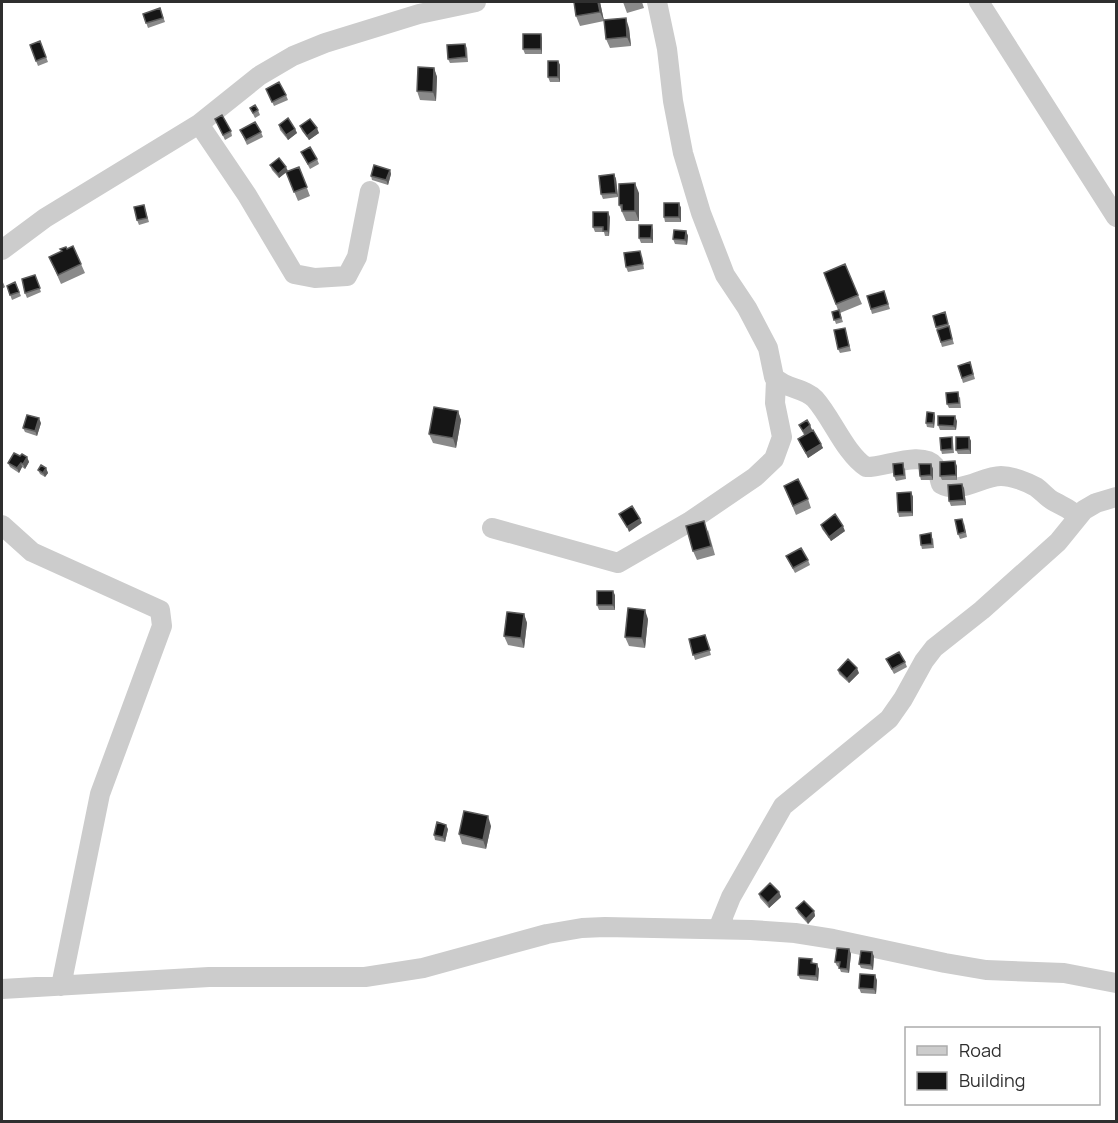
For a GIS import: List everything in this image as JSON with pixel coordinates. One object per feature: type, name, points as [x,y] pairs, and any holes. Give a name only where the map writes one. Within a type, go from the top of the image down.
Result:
[{"type":"street","points":[[2,250],[45,218],[199,124],[259,76],[293,56],[325,43],[408,17],[474,2]]},
{"type":"street","points":[[492,528],[618,563],[689,522],[755,477],[774,459],[782,437],[775,403],[776,380],[770,356],[762,335],[747,308],[725,275],[701,213],[683,153],[673,101],[667,49],[657,2]]},
{"type":"street","points":[[978,2],[1116,217]]},
{"type":"street","points":[[199,124],[247,195],[294,274],[315,278],[347,276],[357,257],[370,191]]},
{"type":"street","points":[[776,380],[815,399],[842,439],[866,467],[926,460],[936,467],[941,484],[950,487],[1005,476],[1036,487],[1052,501],[1073,511],[1078,517]]},
{"type":"street","points":[[718,929],[731,897],[783,806],[889,719],[934,648],[982,610],[1050,549],[1084,510],[1116,496]]},
{"type":"street","points":[[2,525],[32,552],[160,610],[162,626],[100,794],[61,986]]},
{"type":"street","points":[[2,989],[209,977],[365,977],[423,968],[516,941],[582,928],[718,929],[795,933],[976,968],[1064,973],[1116,983]]},
{"type":"building","points":[[574,2],[598,2],[600,12],[576,16]]},
{"type":"building","points":[[160,8],[163,18],[146,23],[143,14]]},
{"type":"building","points":[[626,18],[627,37],[606,39],[604,20]]},
{"type":"building","points":[[523,34],[541,34],[541,49],[523,49]]},
{"type":"building","points":[[40,41],[46,57],[36,61],[30,45]]},
{"type":"building","points":[[465,44],[466,57],[448,59],[447,45]]},
{"type":"building","points":[[548,61],[558,61],[558,77],[548,77]]},
{"type":"building","points":[[418,67],[434,68],[433,92],[417,91]]},
{"type":"building","points":[[279,82],[286,95],[272,102],[266,89]]},
{"type":"building","points":[[255,105],[258,110],[253,113],[250,108]]},
{"type":"building","points":[[222,115],[231,131],[223,135],[215,119]]},
{"type":"building","points":[[288,118],[295,129],[286,135],[279,125]]},
{"type":"building","points":[[310,119],[317,128],[307,136],[300,126]]},
{"type":"building","points":[[255,122],[261,132],[246,140],[240,130]]},
{"type":"building","points":[[310,147],[317,159],[308,164],[301,152]]},
{"type":"building","points":[[279,158],[286,167],[278,174],[270,165]]},
{"type":"building","points":[[374,165],[390,170],[386,180],[371,176]]},
{"type":"building","points":[[299,167],[307,187],[294,192],[286,172]]},
{"type":"building","points":[[614,174],[616,193],[601,194],[599,176]]},
{"type":"building","points":[[635,183],[635,211],[622,211],[622,205],[619,205],[619,184]]},
{"type":"building","points":[[664,203],[679,203],[679,217],[664,217]]},
{"type":"building","points":[[144,205],[147,218],[137,220],[134,207]]},
{"type":"building","points":[[593,212],[608,212],[608,231],[603,231],[603,227],[593,227]]},
{"type":"building","points":[[639,225],[652,225],[651,238],[639,238]]},
{"type":"building","points":[[674,230],[686,231],[685,240],[673,239]]},
{"type":"building","points":[[73,246],[81,264],[58,275],[49,257],[62,251],[60,249]]},
{"type":"building","points":[[640,251],[643,264],[626,267],[624,253]]},
{"type":"building","points":[[845,264],[858,295],[836,304],[824,273]]},
{"type":"building","points":[[35,275],[40,288],[25,293],[22,279]]},
{"type":"building","points":[[15,282],[19,292],[10,295],[7,286]]},
{"type":"building","points":[[884,291],[888,304],[871,309],[867,296]]},
{"type":"building","points":[[839,310],[841,318],[834,320],[832,312]]},
{"type":"building","points":[[945,312],[948,324],[936,327],[933,316]]},
{"type":"building","points":[[949,326],[952,339],[941,342],[937,330]]},
{"type":"building","points":[[845,328],[849,346],[838,349],[834,330]]},
{"type":"building","points":[[970,362],[973,374],[962,378],[958,366]]},
{"type":"building","points":[[958,392],[959,403],[947,404],[946,393]]},
{"type":"building","points":[[434,407],[458,411],[453,438],[429,434]]},
{"type":"building","points":[[927,412],[934,413],[933,423],[926,423]]},
{"type":"building","points":[[27,415],[39,418],[35,431],[23,428]]},
{"type":"building","points":[[938,416],[955,416],[954,426],[938,425]]},
{"type":"building","points":[[807,420],[810,425],[803,431],[799,425]]},
{"type":"building","points":[[813,430],[821,444],[806,453],[798,439]]},
{"type":"building","points":[[952,437],[952,449],[941,450],[940,438]]},
{"type":"building","points":[[956,437],[969,437],[969,449],[956,450]]},
{"type":"building","points":[[14,453],[27,457],[17,468],[8,463]]},
{"type":"building","points":[[955,461],[956,475],[940,476],[940,462]]},
{"type":"building","points":[[903,463],[904,475],[894,476],[893,464]]},
{"type":"building","points":[[919,464],[931,464],[931,475],[920,476]]},
{"type":"building","points":[[41,465],[46,468],[43,473],[38,470]]},
{"type":"building","points":[[798,479],[808,499],[793,506],[784,486]]},
{"type":"building","points":[[962,484],[964,500],[949,501],[948,485]]},
{"type":"building","points":[[911,492],[912,512],[898,512],[897,493]]},
{"type":"building","points":[[632,506],[640,519],[627,527],[619,514]]},
{"type":"building","points":[[835,514],[843,526],[829,537],[821,525]]},
{"type":"building","points":[[962,519],[965,532],[958,534],[955,520]]},
{"type":"building","points":[[704,521],[711,546],[693,551],[686,526]]},
{"type":"building","points":[[931,533],[932,544],[921,545],[920,535]]},
{"type":"building","points":[[801,548],[808,560],[793,568],[786,556]]},
{"type":"building","points":[[597,591],[613,591],[613,605],[597,605]]},
{"type":"building","points":[[628,608],[645,610],[642,638],[625,637]]},
{"type":"building","points":[[507,612],[524,614],[521,638],[504,636]]},
{"type":"building","points":[[705,635],[710,650],[693,655],[689,639]]},
{"type":"building","points":[[899,652],[905,662],[892,669],[886,659]]},
{"type":"building","points":[[848,659],[857,668],[847,679],[838,670]]},
{"type":"building","points":[[464,811],[488,816],[483,840],[459,834]]},
{"type":"building","points":[[437,822],[446,825],[443,837],[434,835]]},
{"type":"building","points":[[770,883],[779,892],[768,903],[759,894]]},
{"type":"building","points":[[804,901],[814,911],[806,919],[796,908]]},
{"type":"building","points":[[837,948],[849,949],[847,969],[839,968],[840,962],[835,962]]},
{"type":"building","points":[[861,951],[872,952],[871,965],[859,964]]},
{"type":"building","points":[[799,958],[812,959],[811,963],[817,964],[816,976],[798,975]]},
{"type":"building","points":[[860,974],[875,975],[874,989],[859,988]]}]
